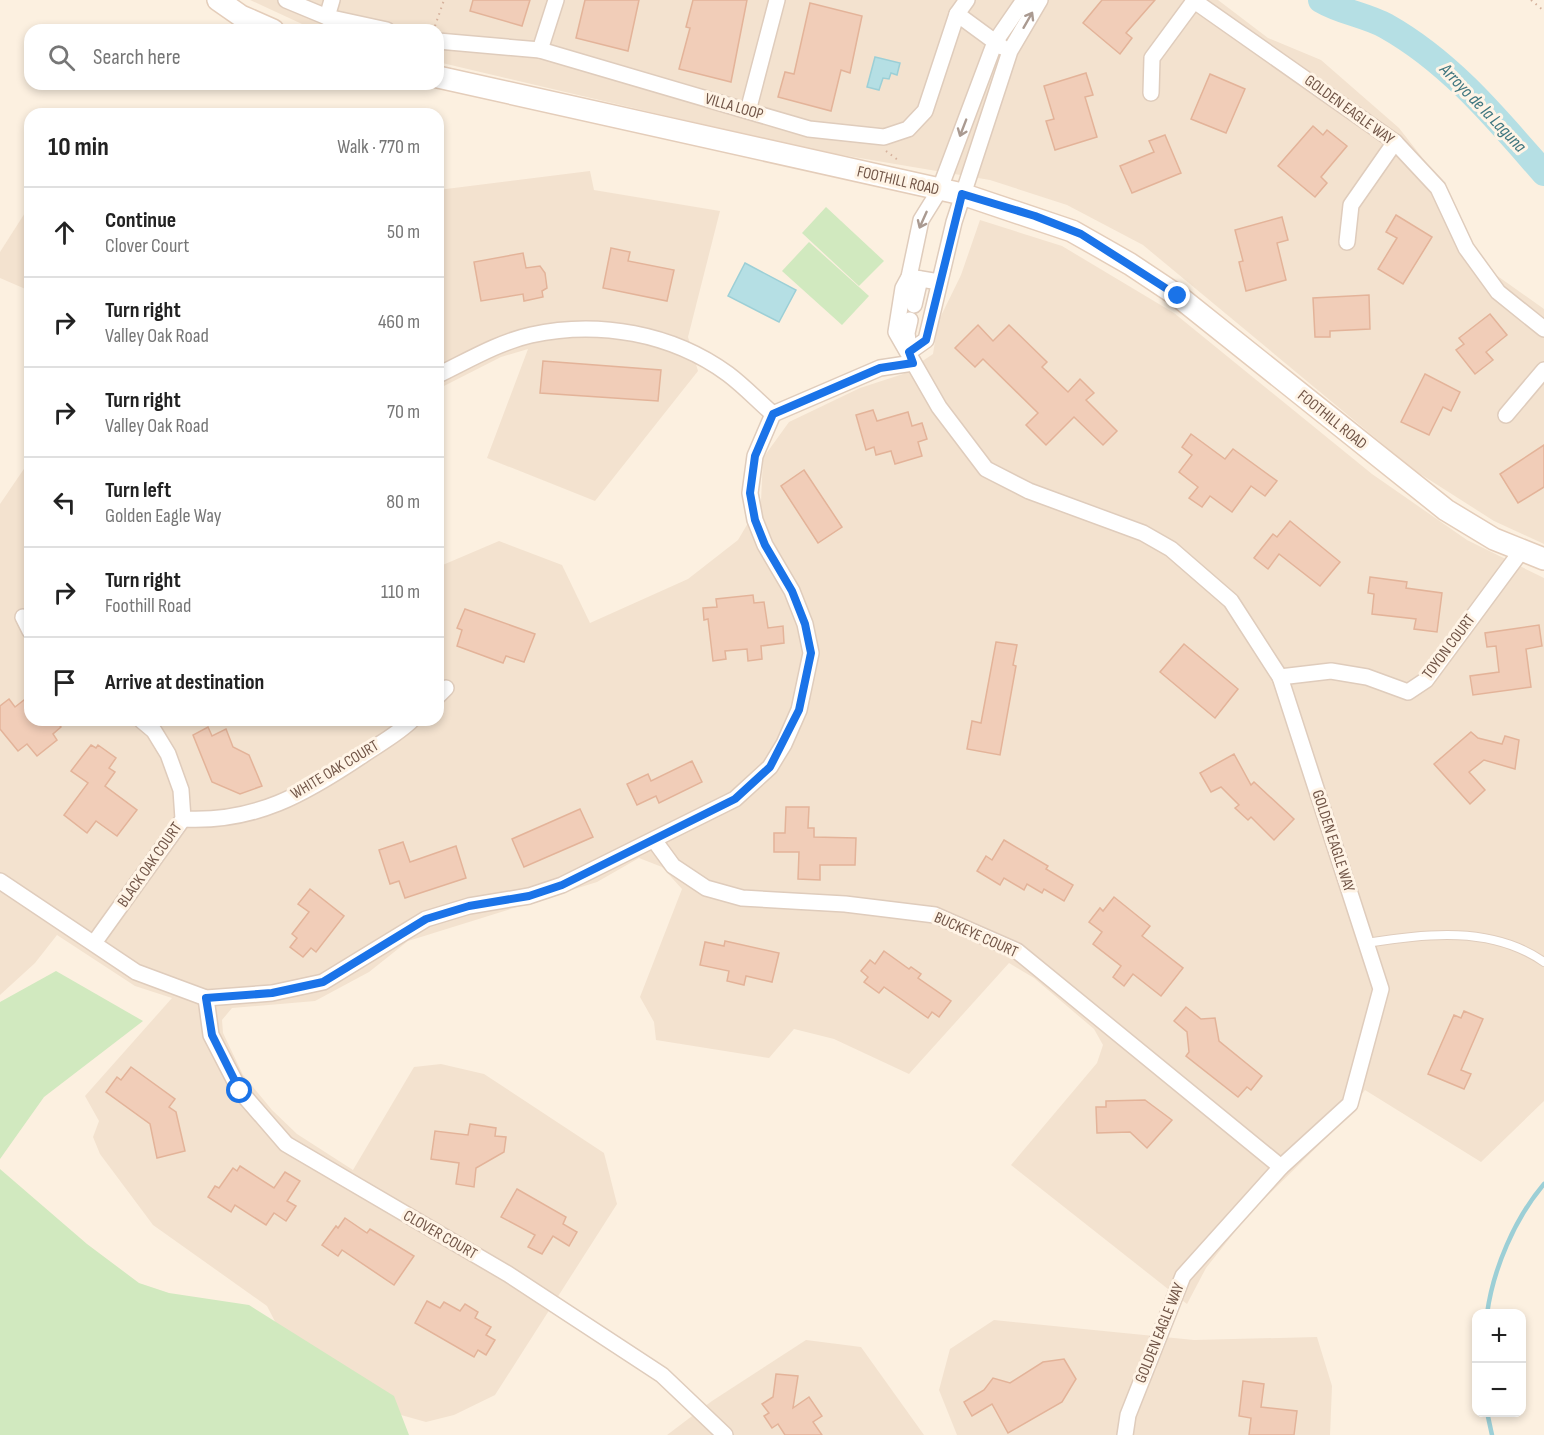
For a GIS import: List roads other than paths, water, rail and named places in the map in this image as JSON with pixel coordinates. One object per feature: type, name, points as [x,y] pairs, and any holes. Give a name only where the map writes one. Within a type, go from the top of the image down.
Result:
[{"type":"main road","points":[[218,0],[241,16],[259,24]]},
{"type":"main road","name":"FOOTHILL ROAD","points":[[444,78],[939,191],[962,194],[1072,231],[1130,264],[1178,296],[1446,510],[1494,539],[1544,558]]},
{"type":"street","points":[[286,0],[327,17],[359,24]]},
{"type":"street","points":[[327,17],[332,0]]},
{"type":"street","points":[[540,50],[556,0]]},
{"type":"street","points":[[748,111],[777,0]]},
{"type":"street","name":"VILLA LOOP","points":[[444,42],[540,50],[810,129],[880,136],[908,129],[925,111],[957,14],[968,0]]},
{"type":"street","name":"GOLDEN EAGLE WAY","points":[[911,358],[907,333],[912,313],[921,220],[939,191],[996,42],[1024,0]]},
{"type":"street","points":[[0,881],[136,972],[206,998],[272,993],[323,982],[426,919],[469,906],[529,896],[551,888],[735,799],[770,767],[799,710],[811,653],[805,624],[792,591],[765,545],[755,520],[750,493],[755,456],[773,414],[880,368],[911,358],[926,340],[962,194],[1010,51],[1040,0]]},
{"type":"street","points":[[1151,93],[1152,58],[1193,0]]},
{"type":"street","name":"GOLDEN EAGLE WAY","points":[[1193,0],[1395,142],[1438,188],[1466,248],[1498,292],[1544,329]]},
{"type":"street","points":[[957,14],[1010,51]]},
{"type":"street","points":[[1347,242],[1351,205],[1395,142]]},
{"type":"street","points":[[914,278],[939,282]]},
{"type":"street","name":"GOLDEN EAGLE WAY","points":[[914,278],[903,288],[896,332],[939,406],[986,468],[1029,491],[1143,533],[1172,549],[1231,601],[1280,677],[1381,989],[1350,1104],[1281,1167],[1183,1276],[1128,1415],[1125,1435]]},
{"type":"street","points":[[444,372],[529,335],[564,330],[606,329],[639,334],[680,346],[727,374],[773,414]]},
{"type":"street","points":[[1506,415],[1544,370]]},
{"type":"street","name":"TOYON COURT","points":[[1280,677],[1331,671],[1367,677],[1408,692],[1426,680],[1522,550]]},
{"type":"street","name":"BLACK OAK COURT","points":[[94,943],[183,819],[181,790],[168,754],[154,731],[148,726]]},
{"type":"street","name":"WHITE OAK COURT","points":[[183,819],[209,820],[242,816],[275,806],[327,779],[403,726]]},
{"type":"street","name":"BUCKEYE COURT","points":[[654,840],[673,866],[706,888],[742,898],[856,905],[935,915],[1017,951],[1281,1167]]},
{"type":"street","name":"CLOVER COURT","points":[[206,998],[212,1035],[240,1091],[286,1144],[508,1274],[662,1375],[725,1435]]},
{"type":"lane","points":[[1366,943],[1416,935],[1464,934],[1515,944],[1544,962]]},
{"type":"water","points":[[875,57],[900,63],[897,75],[891,73],[889,79],[883,78],[879,90],[867,87]]},
{"type":"water","points":[[745,263],[796,290],[779,322],[728,296]]},
{"type":"waterway","name":"Arroyo de la Laguna","points":[[1321,0],[1386,26],[1431,56],[1471,92],[1544,173]]},
{"type":"waterway","points":[[1488,1309],[1494,1279],[1507,1245],[1524,1212],[1544,1184]]},
{"type":"waterway","points":[[1488,1417],[1492,1435]]}]
